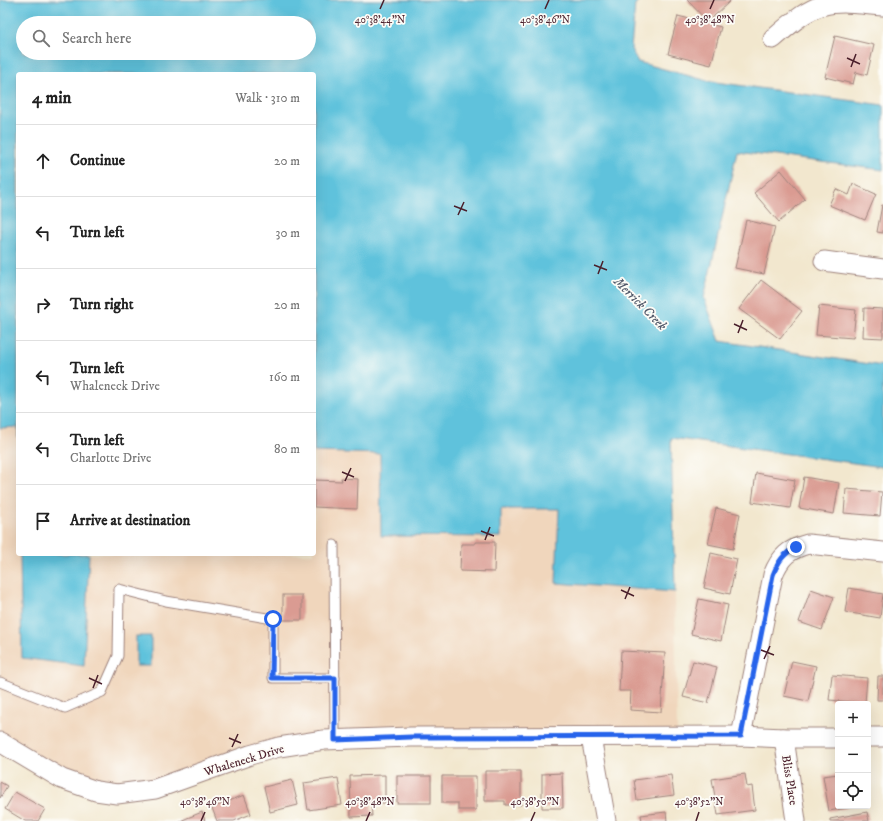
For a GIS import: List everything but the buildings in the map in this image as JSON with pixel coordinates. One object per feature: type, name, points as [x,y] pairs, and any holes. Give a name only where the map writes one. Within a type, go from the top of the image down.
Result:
[{"type":"street","points":[[773,39],[792,22],[817,4],[831,1],[883,6]]},
{"type":"street","points":[[824,261],[883,269]]},
{"type":"street","points":[[741,736],[773,575],[778,562],[786,553],[796,547],[808,544],[883,552]]},
{"type":"street","name":"Whaleneck Drive","points":[[0,742],[62,779],[96,791],[117,794],[155,789],[250,755],[279,747],[335,740],[411,737],[741,736],[835,738]]},
{"type":"street","points":[[591,737],[606,821]]},
{"type":"street","points":[[871,737],[883,737]]},
{"type":"street","name":"Bliss Place","points":[[784,738],[796,821]]},
{"type":"lane","points":[[334,545],[335,740]]},
{"type":"lane","points":[[0,682],[66,708],[102,692],[118,656],[119,589],[166,601],[273,619],[272,678],[335,678]]},
{"type":"shaded area","points":[[16,427],[16,556],[20,556],[22,658],[84,666],[89,556],[316,556],[316,452],[380,454],[500,537],[501,508],[559,509],[556,583],[675,592],[677,734],[309,739],[178,778],[97,787],[0,739],[0,428]]},
{"type":"water","name":"Merrick Creek","points":[[0,0],[641,0],[635,4],[631,49],[638,62],[708,81],[883,105],[883,170],[737,151],[704,298],[720,341],[883,366],[883,467],[671,438],[675,592],[556,583],[559,509],[501,509],[501,537],[381,536],[380,454],[316,452],[316,72],[16,72],[16,427],[0,428]]},
{"type":"water","points":[[20,556],[89,556],[84,666],[22,658]]},
{"type":"water","points":[[136,636],[151,636],[151,666],[136,666]]},
{"type":"route","points":[[273,619],[272,678],[335,678],[335,740],[411,737],[741,736],[773,575],[778,562],[786,553],[796,547]]}]
